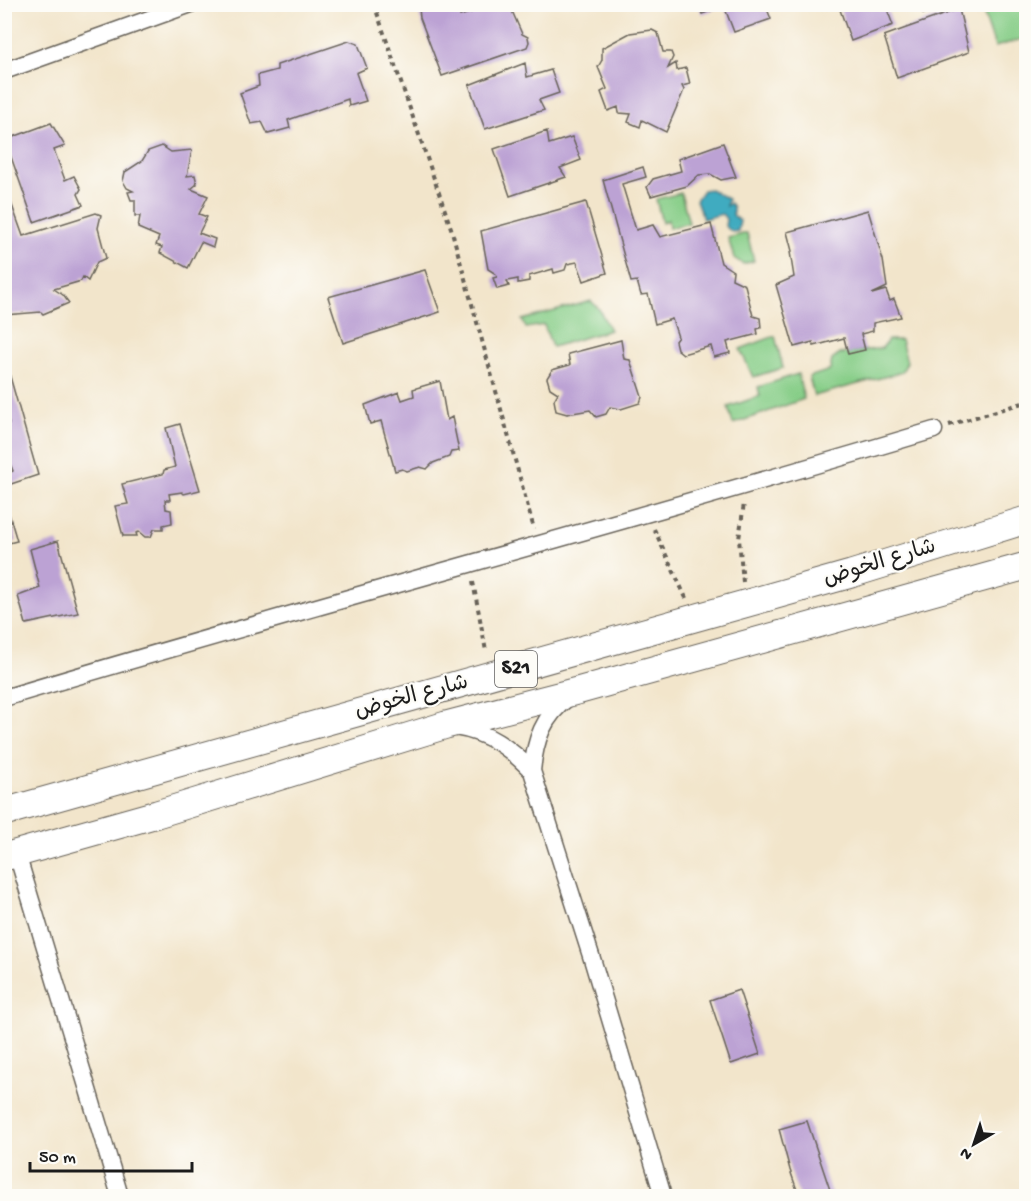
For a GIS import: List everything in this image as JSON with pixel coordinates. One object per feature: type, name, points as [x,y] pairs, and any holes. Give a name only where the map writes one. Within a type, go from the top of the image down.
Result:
[{"type":"main road","name":"شارع الخوض","points":[[4,812],[746,604],[1026,520]]},
{"type":"main road","name":"شارع الخوض","points":[[11,855],[168,811],[446,725],[577,691],[1026,566]]},
{"type":"street","points":[[4,71],[190,4]]},
{"type":"street","points":[[4,699],[189,642],[538,546],[934,430]]},
{"type":"street","points":[[577,691],[558,706],[542,726],[534,747],[531,771],[593,962],[663,1197]]},
{"type":"street","points":[[446,725],[470,729],[494,739],[514,753],[531,771]]},
{"type":"street","points":[[11,855],[120,1197]]},
{"type":"path","points":[[374,4],[451,228],[538,546]]},
{"type":"path","points":[[934,430],[1026,402]]},
{"type":"path","points":[[746,485],[739,539],[746,604]]},
{"type":"path","points":[[647,514],[695,618]]},
{"type":"path","points":[[470,565],[491,676]]},
{"type":"green space","points":[[981,5],[1022,5],[1026,8],[1026,38],[995,47]]},
{"type":"green space","points":[[681,193],[689,223],[669,228],[668,220],[662,223],[656,199]]},
{"type":"green space","points":[[747,233],[754,261],[743,264],[734,258],[728,238]]},
{"type":"green space","points":[[591,301],[599,309],[610,330],[552,347],[544,325],[526,328],[522,320]]},
{"type":"green space","points":[[775,336],[783,368],[753,377],[740,349]]},
{"type":"green space","points":[[888,340],[901,340],[907,362],[902,372],[814,396],[809,377],[830,370],[832,360],[840,354],[882,348]]},
{"type":"green space","points":[[798,374],[804,399],[733,424],[728,407],[760,396],[758,387]]},
{"type":"water","points":[[710,189],[728,199],[726,206],[730,203],[733,207],[733,215],[740,221],[738,231],[732,232],[725,226],[726,219],[722,214],[703,219],[696,200],[703,190]]},
{"type":"building","points":[[428,4],[458,4],[460,16],[476,11],[475,6],[479,4],[489,8],[509,4],[522,34],[528,37],[527,47],[442,76],[420,18],[419,8]]},
{"type":"building","points":[[698,4],[765,4],[771,19],[734,32],[724,6],[702,14]]},
{"type":"building","points":[[838,4],[885,4],[893,25],[851,41]]},
{"type":"building","points":[[920,4],[950,4],[950,5],[923,14]]},
{"type":"building","points":[[959,9],[969,52],[897,78],[884,36]]},
{"type":"building","points":[[652,30],[658,33],[663,52],[671,52],[673,57],[668,68],[676,63],[677,70],[686,68],[690,84],[682,86],[684,90],[666,132],[642,120],[640,127],[628,122],[631,114],[619,113],[618,107],[608,111],[601,92],[607,89],[598,67],[602,60],[602,48],[630,33]]},
{"type":"building","points":[[349,41],[358,44],[367,68],[356,73],[366,101],[349,106],[348,99],[288,120],[290,128],[268,134],[262,122],[251,124],[240,93],[259,86],[258,75],[277,70],[277,65]]},
{"type":"building","points":[[525,63],[527,77],[551,70],[559,93],[539,100],[544,110],[485,129],[469,85]]},
{"type":"building","points":[[51,123],[65,146],[54,150],[65,180],[74,176],[81,189],[78,194],[83,205],[34,222],[5,140]]},
{"type":"building","points":[[547,131],[549,144],[572,137],[581,160],[560,168],[566,177],[510,196],[494,149]]},
{"type":"building","points":[[723,143],[736,177],[721,180],[710,174],[699,175],[687,186],[651,196],[647,187],[653,179],[681,171],[678,159]]},
{"type":"building","points":[[162,146],[171,152],[192,150],[187,176],[195,175],[197,184],[191,189],[208,196],[199,214],[207,217],[199,233],[215,239],[213,247],[201,242],[188,268],[160,253],[162,247],[156,245],[159,237],[138,228],[140,216],[135,216],[135,200],[131,200],[128,192],[133,191],[127,188],[123,181],[125,172],[142,161],[148,151]]},
{"type":"building","points":[[643,167],[646,177],[622,184],[636,230],[653,225],[660,237],[711,224],[721,263],[733,271],[732,279],[745,285],[753,316],[760,318],[761,328],[757,329],[758,334],[727,342],[730,353],[714,357],[711,346],[683,354],[677,349],[675,341],[678,337],[672,319],[655,324],[648,294],[641,295],[637,281],[631,282],[603,180]]},
{"type":"building","points":[[4,183],[23,236],[96,213],[101,215],[98,228],[106,258],[97,262],[88,281],[83,277],[81,281],[54,289],[69,303],[43,314],[41,312],[5,315]]},
{"type":"building","points":[[586,202],[607,273],[584,281],[577,262],[567,264],[565,270],[554,273],[553,269],[529,276],[529,281],[518,283],[518,279],[507,281],[509,286],[497,289],[493,278],[497,277],[496,274],[488,269],[481,231]]},
{"type":"building","points":[[868,210],[883,260],[887,287],[872,294],[886,290],[890,301],[894,299],[901,317],[873,323],[873,331],[861,334],[865,350],[848,354],[844,338],[814,346],[813,342],[794,347],[776,285],[794,277],[790,252],[792,251],[787,232]]},
{"type":"building","points":[[425,270],[440,312],[343,343],[328,297]]},
{"type":"building","points":[[621,340],[624,359],[630,360],[642,397],[640,403],[621,409],[610,407],[606,414],[596,417],[590,410],[567,414],[556,411],[554,400],[558,393],[550,388],[547,378],[552,370],[570,365],[568,354]]},
{"type":"building","points":[[9,373],[38,475],[8,485],[5,475],[13,471],[11,466],[4,468],[4,425],[9,424],[4,406],[4,375]]},
{"type":"building","points":[[440,381],[447,420],[452,417],[459,451],[451,452],[449,457],[433,463],[427,469],[420,467],[407,471],[402,469],[395,471],[381,421],[370,424],[365,405],[399,392],[402,400],[414,396],[413,389]]},
{"type":"building","points":[[180,424],[200,490],[184,494],[182,492],[169,494],[170,500],[165,500],[166,509],[171,510],[172,523],[163,525],[163,529],[154,529],[151,537],[145,537],[139,532],[136,533],[137,536],[123,536],[115,506],[128,504],[122,484],[163,474],[164,470],[175,467],[166,428]]},
{"type":"building","points":[[5,500],[17,541],[5,544]]},
{"type":"building","points":[[58,541],[78,613],[26,624],[18,596],[40,588],[30,549]]},
{"type":"building","points":[[739,990],[760,1054],[731,1064],[710,1000]]},
{"type":"building","points":[[807,1121],[832,1196],[799,1196],[790,1170],[779,1129]]}]
